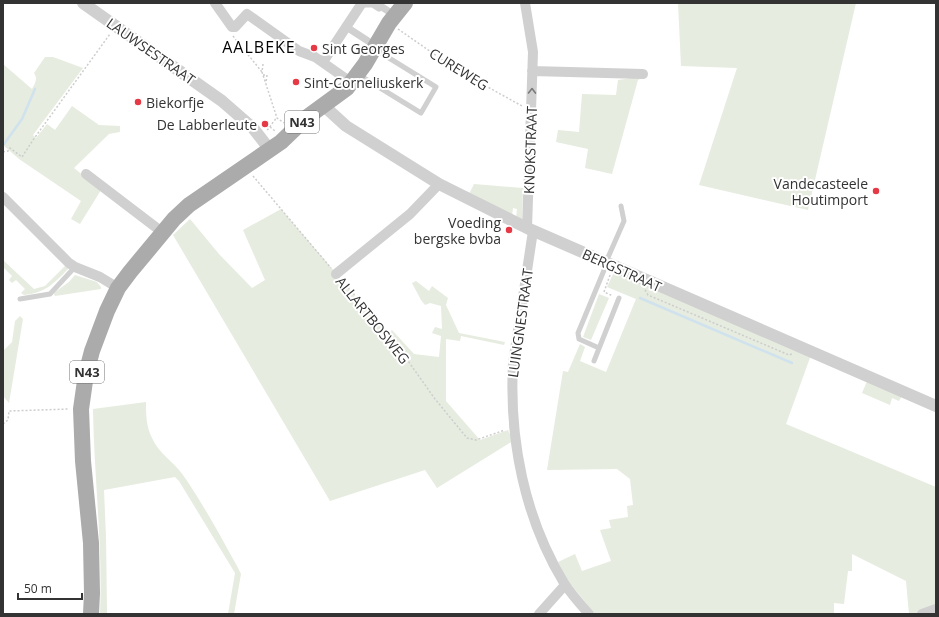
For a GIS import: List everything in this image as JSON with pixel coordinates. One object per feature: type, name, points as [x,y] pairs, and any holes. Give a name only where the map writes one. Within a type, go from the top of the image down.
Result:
[{"type":"main road","name":"N43","points":[[91,614],[91,543],[83,461],[81,410],[86,374],[92,351],[107,311],[118,288],[162,232],[189,205],[281,142],[306,118],[342,93],[355,78],[388,15],[405,3]]},
{"type":"street","name":"LAUWSESTRAAT","points":[[83,3],[240,116],[270,150]]},
{"type":"street","points":[[215,3],[230,24],[235,27],[247,14],[299,51],[315,57],[355,78]]},
{"type":"street","name":"KNOKSTRAAT","points":[[525,3],[533,52],[530,230]]},
{"type":"street","points":[[323,62],[361,4],[374,4],[388,15]]},
{"type":"street","points":[[348,28],[371,45]]},
{"type":"street","points":[[532,71],[643,74]]},
{"type":"street","name":"BERGSTRAAT","points":[[323,105],[346,126],[439,184],[530,230],[936,406]]},
{"type":"street","points":[[86,174],[162,232]]},
{"type":"street","points":[[336,274],[410,214],[439,184]]},
{"type":"street","points":[[3,197],[75,267],[100,277],[118,288]]},
{"type":"street","name":"LUINGNESTRAAT","points":[[530,230],[513,363],[512,384],[514,429],[521,472],[532,515],[550,558],[565,585],[589,614]]},
{"type":"street","points":[[539,614],[565,585]]},
{"type":"street","points":[[922,614],[936,609]]},
{"type":"lane","points":[[355,78],[421,113],[436,87],[371,45]]},
{"type":"lane","points":[[599,348],[579,339],[578,333],[609,264],[624,222],[621,206]]},
{"type":"lane","points":[[20,300],[50,294],[75,267]]},
{"type":"lane","points":[[594,361],[619,298]]},
{"type":"path","name":"CUREWEG","points":[[388,15],[457,70],[528,109],[532,109]]},
{"type":"path","points":[[230,24],[233,36],[262,74],[266,84],[277,118],[271,123],[270,127]]},
{"type":"path","points":[[3,152],[8,151],[10,148],[22,157],[32,140],[116,26]]},
{"type":"path","points":[[262,74],[263,64]]},
{"type":"path","points":[[262,74],[267,75],[266,84]]},
{"type":"path","name":"ALLARTBOSWEG","points":[[246,166],[401,351],[434,399],[467,438],[476,440],[505,430],[514,429]]},
{"type":"path","points":[[609,264],[604,292],[619,298]]},
{"type":"path","points":[[640,277],[648,296],[789,355],[802,348]]},
{"type":"path","points":[[3,424],[8,420],[9,411],[81,410]]},
{"type":"shaded area","points":[[678,3],[856,3],[808,210],[699,185],[737,68],[681,66]]},
{"type":"shaded area","points":[[45,57],[53,57],[83,68],[33,135],[36,138],[47,124],[55,130],[72,106],[99,125],[120,126],[120,132],[109,134],[74,168],[101,190],[80,224],[71,219],[81,201],[19,159],[3,145],[3,64],[32,89],[36,79],[34,73]]},
{"type":"shaded area","points":[[646,76],[638,80],[612,174],[585,168],[588,149],[556,142],[558,130],[579,132],[582,94],[616,95],[618,80]]},
{"type":"shaded area","points":[[474,184],[523,188],[522,220],[516,218],[517,209],[513,208],[512,216],[469,194]]},
{"type":"shaded area","points":[[281,209],[388,334],[392,330],[414,354],[439,357],[441,336],[432,333],[435,327],[442,329],[441,306],[430,303],[425,305],[412,283],[416,281],[429,291],[432,286],[448,298],[446,305],[459,333],[505,342],[504,345],[461,336],[460,341],[446,339],[446,401],[480,440],[508,430],[513,441],[437,488],[425,470],[330,501],[173,235],[190,219],[219,254],[252,288],[265,280],[243,230]]},
{"type":"shaded area","points":[[3,260],[34,289],[45,286],[66,265],[69,268],[54,283],[44,290],[24,295],[21,293],[25,289],[16,280],[12,283],[9,280],[12,276],[3,268]]},
{"type":"shaded area","points":[[614,272],[811,355],[786,424],[936,487],[936,607],[914,614],[909,614],[906,581],[852,554],[852,571],[848,571],[844,604],[834,603],[834,613],[595,614],[568,581],[558,562],[575,554],[582,571],[611,561],[600,530],[611,528],[609,520],[628,517],[627,506],[633,505],[630,479],[617,469],[547,470],[563,371],[568,372],[580,344],[585,347],[580,361],[606,372],[636,299],[607,287]]},
{"type":"shaded area","points":[[75,275],[97,282],[101,289],[55,296],[55,292],[69,282]]},
{"type":"shaded area","points":[[599,294],[609,298],[591,340],[583,337]]},
{"type":"shaded area","points":[[20,316],[23,319],[9,403],[3,396],[3,351],[12,342],[15,321]]},
{"type":"shaded area","points":[[868,379],[903,394],[899,401],[892,398],[890,405],[862,393]]},
{"type":"shaded area","points":[[146,402],[147,424],[155,444],[183,475],[231,554],[241,574],[234,614],[228,614],[235,573],[179,481],[175,477],[104,490],[107,614],[100,614],[101,588],[93,409]]},
{"type":"waterway","points":[[3,144],[22,119],[35,89]]},
{"type":"waterway","points":[[640,298],[792,363]]},
{"type":"place","name":"Sint Georges","points":[[314,48]]},
{"type":"place","name":"Sint-Corneliuskerk","points":[[296,82]]},
{"type":"place","name":"Biekorfje","points":[[138,102]]},
{"type":"place","name":"De Labberleute","points":[[265,124]]},
{"type":"place","name":"Vandecasteele Houtimport","points":[[876,191]]},
{"type":"place","name":"Voeding bergske bvba","points":[[509,230]]},
{"type":"district","name":"AALBEKE","points":[[259,47]]}]
